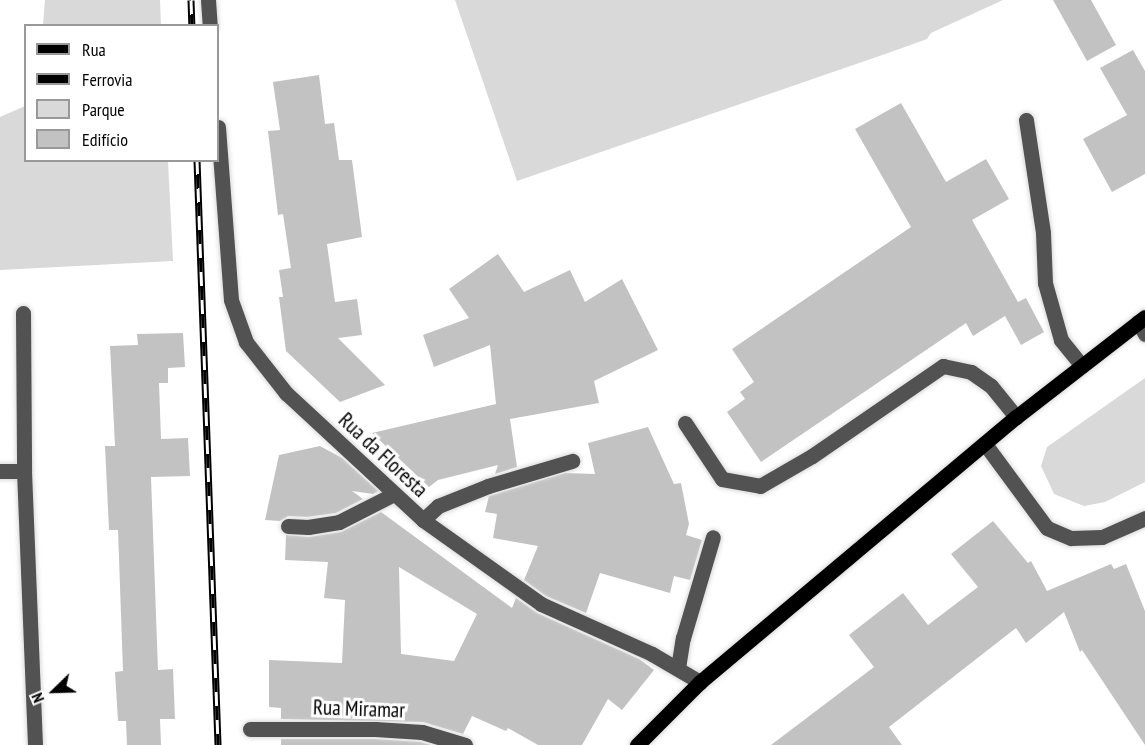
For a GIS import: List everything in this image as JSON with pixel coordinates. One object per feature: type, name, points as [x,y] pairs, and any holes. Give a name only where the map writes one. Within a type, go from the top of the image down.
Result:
[{"type":"main road","points":[[637,745],[700,682],[1016,417],[1082,366],[1143,324]]},
{"type":"street","points":[[208,0],[210,24]]},
{"type":"street","points":[[1026,120],[1043,233],[1045,283],[1061,340],[1082,366]]},
{"type":"street","name":"Rua da Floresta","points":[[219,140],[231,300],[246,342],[286,393],[423,520],[541,604],[678,668],[700,682]]},
{"type":"street","points":[[23,313],[24,471],[35,745]]},
{"type":"street","points":[[685,423],[722,479],[760,486],[812,456],[943,366],[971,372],[991,386],[1016,417]]},
{"type":"street","points":[[985,444],[1047,528],[1071,538],[1102,537],[1145,518]]},
{"type":"street","points":[[423,520],[438,506],[488,486],[572,461]]},
{"type":"street","points":[[0,471],[24,471]]},
{"type":"street","points":[[288,526],[308,527],[339,522],[394,494]]},
{"type":"street","points":[[678,668],[683,638],[712,537]]},
{"type":"street","name":"Rua Miramar","points":[[250,729],[375,729],[422,732],[465,745]]},
{"type":"green space","points":[[45,0],[160,0],[161,24],[43,24]]},
{"type":"green space","points":[[455,0],[1003,0],[931,33],[927,39],[517,181]]},
{"type":"green space","points":[[24,106],[24,162],[168,162],[173,261],[0,270],[0,117]]},
{"type":"green space","points":[[1145,378],[1145,482],[1105,502],[1084,506],[1054,494],[1041,466],[1047,447]]},
{"type":"building","points":[[1053,0],[1091,0],[1116,45],[1087,61]]},
{"type":"building","points":[[1133,50],[1145,71],[1145,174],[1112,192],[1083,139],[1127,115],[1100,68]]},
{"type":"building","points":[[319,75],[325,124],[334,123],[339,160],[352,160],[362,237],[327,244],[335,302],[357,299],[362,335],[338,338],[385,385],[340,402],[286,351],[279,297],[283,297],[279,270],[291,268],[283,214],[278,215],[268,131],[280,130],[273,82]]},
{"type":"building","points":[[901,103],[946,182],[986,159],[1009,199],[972,220],[1018,302],[1026,298],[1044,332],[1021,345],[1005,316],[973,336],[966,323],[761,462],[727,412],[745,399],[740,392],[754,382],[732,349],[911,227],[855,129]]},
{"type":"building","points":[[498,254],[524,292],[570,270],[585,302],[622,279],[658,350],[594,381],[599,403],[510,419],[517,467],[495,474],[498,465],[438,480],[429,487],[372,433],[496,404],[490,345],[434,367],[423,335],[469,318],[449,289]]},
{"type":"building","points":[[183,333],[185,367],[168,368],[168,383],[159,383],[161,439],[188,438],[190,476],[151,477],[158,670],[173,669],[175,719],[160,719],[161,745],[127,745],[126,721],[118,721],[115,672],[123,671],[118,530],[109,530],[105,446],[115,446],[110,346],[138,345],[137,334]]},
{"type":"building","points":[[648,427],[674,484],[681,483],[689,524],[686,535],[702,540],[690,580],[674,576],[670,593],[600,573],[586,613],[546,596],[524,580],[538,546],[493,538],[497,514],[485,512],[489,496],[565,473],[595,474],[588,443]]},
{"type":"building","points":[[320,446],[342,458],[378,491],[373,494],[352,491],[363,499],[336,513],[307,517],[288,516],[280,521],[265,520],[279,455]]},
{"type":"building","points":[[381,512],[512,608],[516,598],[537,613],[639,659],[654,670],[622,710],[608,699],[582,745],[538,745],[508,728],[506,731],[472,716],[463,734],[423,722],[281,719],[281,708],[269,707],[269,660],[342,663],[345,600],[324,598],[328,562],[285,560],[286,535],[309,537],[341,532]],"holes":[[[399,567],[477,614],[454,661],[401,654]]]},
{"type":"building","points":[[993,521],[1028,563],[1031,561],[1047,591],[1111,564],[1114,569],[1126,564],[1145,611],[1145,745],[1082,650],[1080,652],[1064,612],[1026,643],[1016,628],[889,727],[902,745],[771,745],[874,667],[849,635],[903,593],[928,625],[978,587],[951,554]]},
{"type":"building","points":[[281,739],[375,739],[420,742],[431,745],[281,745]]},
{"type":"railway","points":[[191,0],[192,24]]},
{"type":"railway","points":[[197,162],[218,745]]}]
